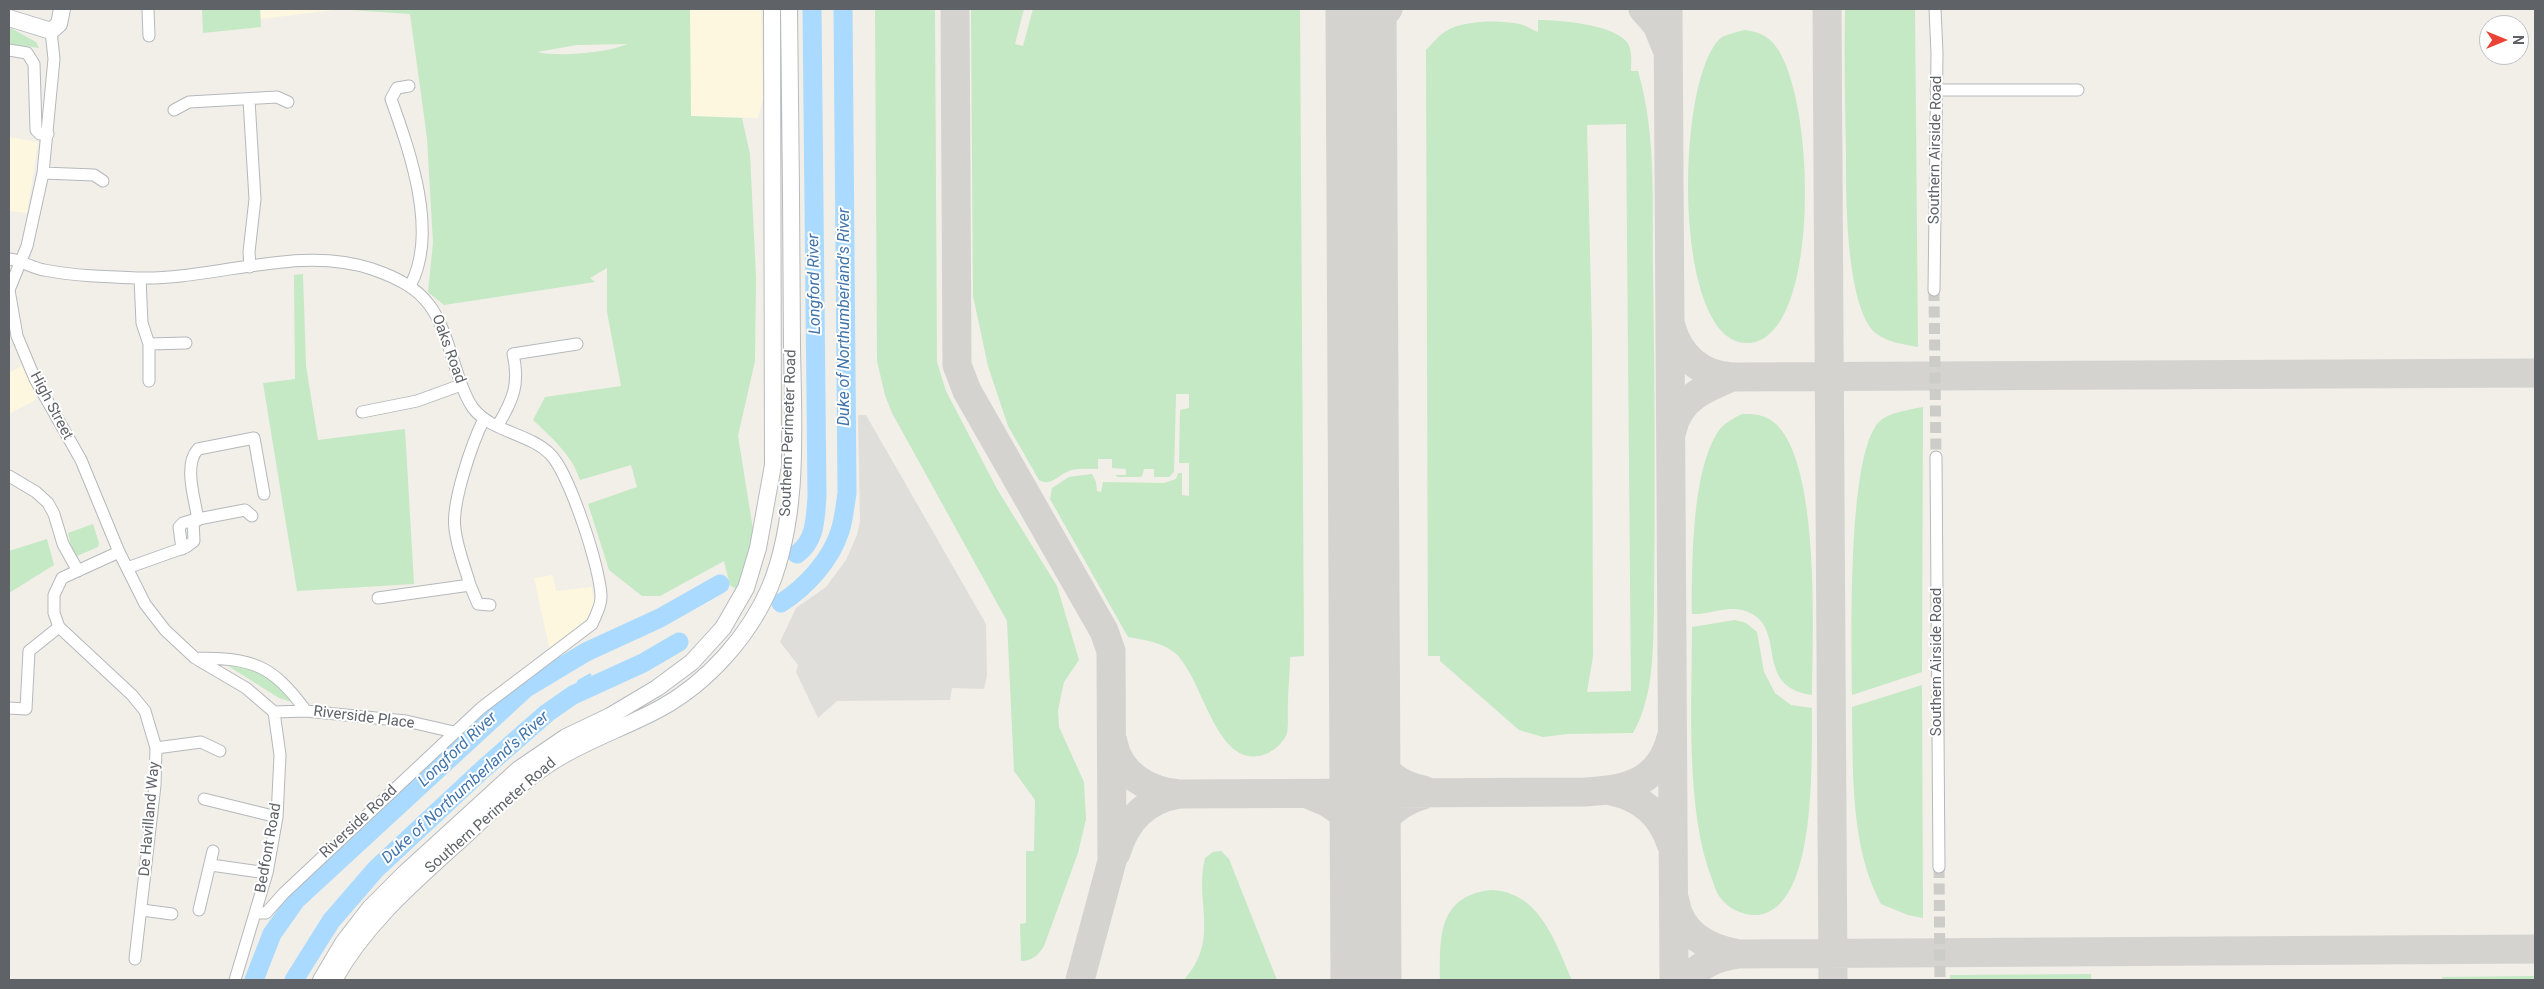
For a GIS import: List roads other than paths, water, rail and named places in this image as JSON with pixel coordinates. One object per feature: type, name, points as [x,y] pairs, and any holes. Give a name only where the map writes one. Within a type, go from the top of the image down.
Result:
[{"type":"street","points":[[9,18],[51,31],[59,24],[62,9]]},
{"type":"street","points":[[148,9],[149,36]]},
{"type":"street","name":"Southern Perimeter Road","points":[[321,980],[343,943],[370,908],[404,874],[518,769],[566,737],[610,716],[657,688],[692,662],[710,645],[723,628],[746,588],[758,548],[773,465],[772,9]]},
{"type":"street","name":"Southern Perimeter Road","points":[[334,980],[343,963],[377,919],[428,870],[530,779],[559,757],[664,707],[708,674],[756,617],[771,584],[782,548],[788,519],[791,476],[792,290],[789,9]]},
{"type":"street","name":"Southern Airside Road","points":[[1934,290],[1935,9]]},
{"type":"street","name":"High Street","points":[[51,31],[54,58],[43,173],[34,218],[14,261],[9,290],[12,327],[35,379],[81,460],[119,552],[144,604],[165,630],[195,658],[246,688],[274,712]]},
{"type":"street","points":[[9,50],[27,53],[34,64],[36,130],[40,134],[48,134]]},
{"type":"street","points":[[409,86],[397,88],[391,99],[413,165],[420,210],[422,253],[418,271],[410,286]]},
{"type":"street","points":[[1936,90],[2078,90]]},
{"type":"street","points":[[174,110],[188,102],[277,97],[288,102]]},
{"type":"street","points":[[249,100],[255,199],[249,252],[250,267]]},
{"type":"street","points":[[43,173],[94,174],[103,181]]},
{"type":"street","name":"Oaks Road","points":[[14,261],[43,270],[140,278],[222,272],[250,267],[317,261],[351,264],[372,270],[410,286],[421,294],[440,320],[461,385],[470,405],[484,419],[540,446],[552,455],[567,480],[592,558],[600,594],[598,612]]},
{"type":"street","points":[[140,278],[142,322],[149,344],[149,381]]},
{"type":"street","points":[[498,425],[516,390],[511,342]]},
{"type":"street","points":[[149,344],[186,343]]},
{"type":"street","points":[[513,354],[578,344]]},
{"type":"street","points":[[362,412],[417,401],[461,385]]},
{"type":"street","points":[[484,419],[477,433],[455,508],[455,529],[470,585],[478,604],[490,605]]},
{"type":"street","points":[[127,568],[182,549],[194,541],[196,520],[191,472],[192,456],[198,449],[254,438],[264,494]]},
{"type":"street","name":"Southern Airside Road","points":[[1936,457],[1939,867]]},
{"type":"street","points":[[9,476],[36,492],[48,503],[63,544],[78,571]]},
{"type":"street","points":[[196,520],[245,510],[252,516]]},
{"type":"street","points":[[9,708],[26,709],[29,651],[60,627],[54,607],[55,590],[62,578],[119,552]]},
{"type":"street","points":[[378,598],[470,585]]},
{"type":"street","name":"Riverside Road","points":[[256,913],[266,913],[284,892],[454,732],[481,708],[592,624],[598,612]]},
{"type":"street","name":"De Havilland Way","points":[[60,627],[132,695],[145,711],[156,748],[155,785],[135,959]]},
{"type":"street","points":[[195,658],[219,658],[256,664],[282,681],[306,711]]},
{"type":"street","name":"Riverside Place","points":[[274,712],[306,711],[406,721],[454,732]]},
{"type":"street","name":"Bedfont Road","points":[[235,980],[267,873],[277,817],[280,755],[274,712]]},
{"type":"street","points":[[156,748],[201,742],[220,751]]},
{"type":"street","points":[[204,800],[277,817]]},
{"type":"street","points":[[199,910],[211,866],[213,851]]},
{"type":"street","points":[[211,866],[267,873]]},
{"type":"street","points":[[142,910],[172,914]]},
{"type":"waterway","name":"Longford River","points":[[797,554],[811,536],[815,521],[817,497],[812,9]]},
{"type":"waterway","name":"Duke of Northumberland's River","points":[[781,603],[808,581],[824,562],[836,542],[847,493],[843,9]]},
{"type":"waterway","name":"Longford River","points":[[254,980],[272,934],[296,900],[526,688],[586,652],[660,618],[720,584]]},
{"type":"waterway","name":"Duke of Northumberland's River","points":[[294,980],[331,921],[376,869],[481,771],[547,713],[573,695],[643,663],[679,642]]},
{"type":"waterway","points":[[573,695],[579,681],[590,675]]},
{"type":"tunnel","points":[[1934,290],[1936,457]]},
{"type":"tunnel","points":[[1939,867],[1940,980]]}]
